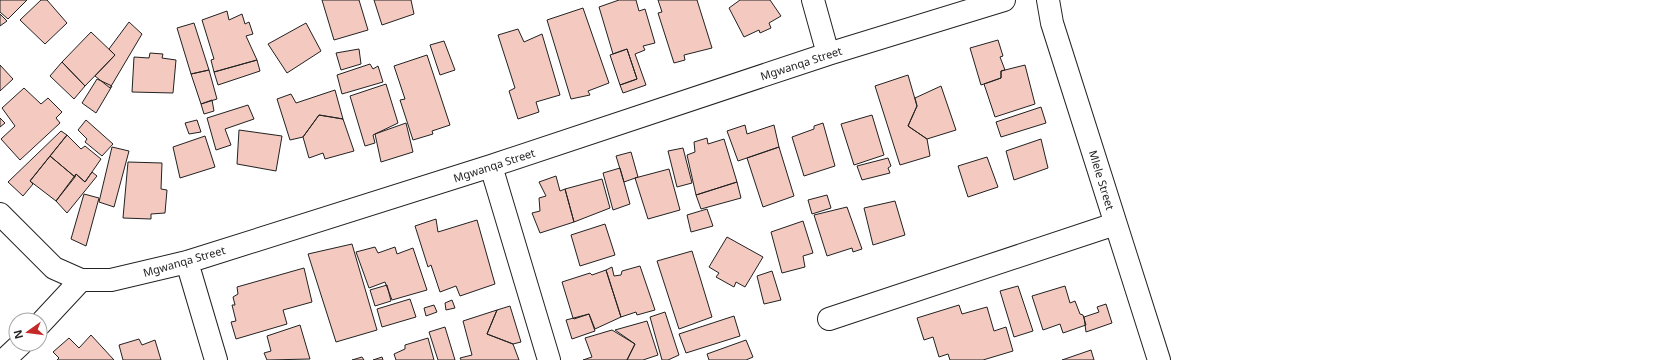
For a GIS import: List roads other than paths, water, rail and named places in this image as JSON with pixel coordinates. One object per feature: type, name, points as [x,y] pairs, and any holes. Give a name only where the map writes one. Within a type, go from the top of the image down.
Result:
[{"type":"street","points":[[813,0],[828,54]]},
{"type":"street","name":"Mgwanqa Street","points":[[0,214],[54,268],[81,280],[111,280],[188,262],[491,166],[828,54],[1004,0]]},
{"type":"street","name":"Mlele Street","points":[[1048,0],[1052,23],[1159,360]]},
{"type":"street","points":[[491,166],[549,360]]},
{"type":"street","points":[[829,318],[1115,224]]},
{"type":"street","points":[[188,262],[216,360]]},
{"type":"street","points":[[48,315],[81,280]]},
{"type":"street","points":[[4,360],[12,352]]}]
